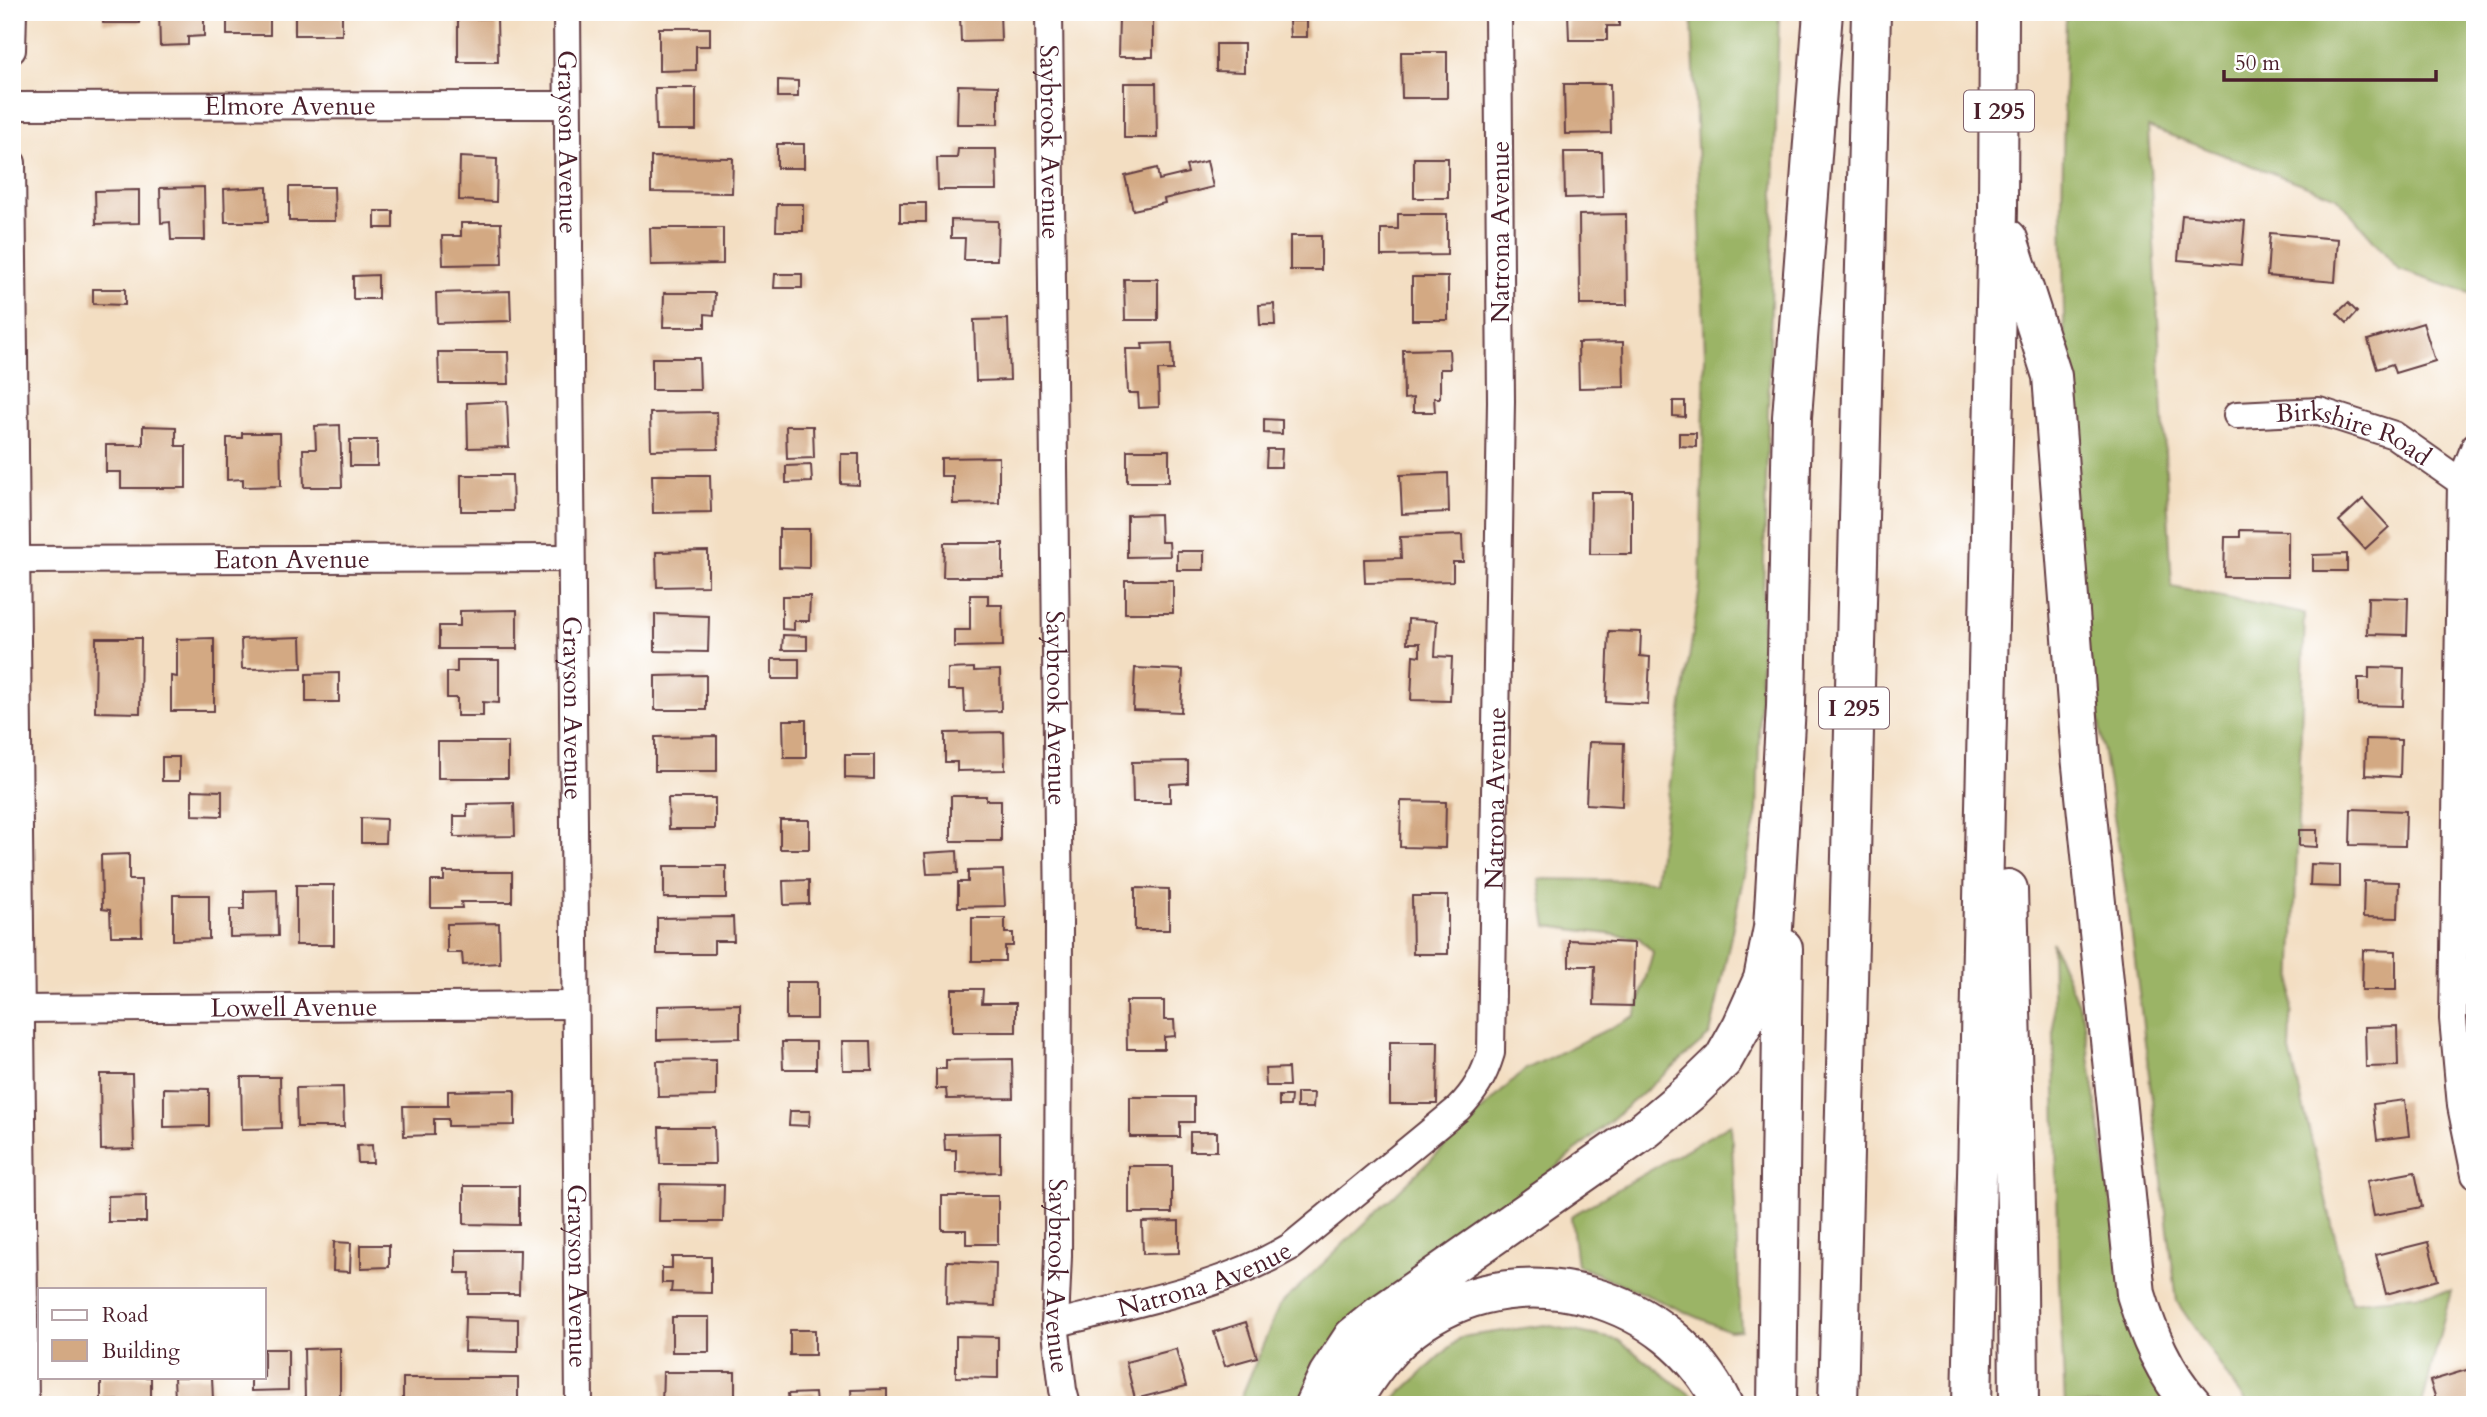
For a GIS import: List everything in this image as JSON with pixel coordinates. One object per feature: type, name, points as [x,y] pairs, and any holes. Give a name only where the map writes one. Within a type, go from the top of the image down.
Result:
[{"type":"highway","points":[[1314,1405],[1328,1375],[1353,1337],[1380,1315],[1646,1129],[1690,1092],[1723,1060],[1763,979],[1773,928],[1786,706],[1792,417],[1823,12]]},
{"type":"highway","name":"I 295","points":[[1838,1405],[1871,12]]},
{"type":"highway","name":"I 295","points":[[1972,1405],[1995,373],[1999,12]]},
{"type":"highway","points":[[1998,210],[2052,376],[2081,756],[2136,1294],[2146,1327],[2164,1365],[2193,1405]]},
{"type":"highway","points":[[1995,373],[2019,1405]]},
{"type":"highway","points":[[1777,1405],[1784,998],[1781,764]]},
{"type":"highway","points":[[1350,1405],[1368,1373],[1392,1346],[1423,1321],[1458,1303],[1497,1291],[1540,1287],[1586,1293],[1624,1307],[1659,1327],[1691,1356],[1717,1391],[1723,1405]]},
{"type":"street","points":[[12,50],[13,12]]},
{"type":"street","name":"Grayson Avenue","points":[[567,12],[579,1405]]},
{"type":"street","name":"Saybrook Avenue","points":[[1049,12],[1059,923],[1058,1256],[1055,1324],[1063,1390],[1068,1405]]},
{"type":"street","name":"Natrona Avenue","points":[[1055,1324],[1224,1279],[1260,1265],[1290,1247],[1458,1108],[1472,1095],[1484,1075],[1491,1053],[1501,442],[1498,12]]},
{"type":"street","name":"Elmore Avenue","points":[[12,106],[567,105]]},
{"type":"street","points":[[12,163],[17,1009],[25,1405]]},
{"type":"street","name":"Birkshire Road","points":[[2237,415],[2319,411],[2394,435],[2461,482]]},
{"type":"street","name":"Birkshire Road","points":[[2475,446],[2461,482],[2466,699],[2453,1019],[2468,1104],[2475,1175]]},
{"type":"street","name":"Eaton Avenue","points":[[15,560],[570,558]]},
{"type":"street","name":"Lowell Avenue","points":[[17,1009],[574,1005]]},
{"type":"green space","points":[[1688,12],[1779,12],[1757,813],[1710,1035],[1532,1188],[1306,1405],[1238,1405],[1279,1306],[1524,1070],[1635,1016],[1653,952],[1639,938],[1547,926],[1539,879],[1655,881],[1700,587],[1705,353],[1692,18]]},
{"type":"green space","points":[[2066,12],[2475,12],[2475,295],[2399,270],[2337,197],[2148,127],[2172,587],[2305,614],[2290,1052],[2351,1302],[2451,1291],[2422,1405],[2247,1405],[2177,1302],[2128,904],[2068,529],[2062,207]]},
{"type":"green space","points":[[2052,942],[2083,1016],[2130,1327],[2170,1405],[2065,1405],[2059,1284]]},
{"type":"green space","points":[[1731,1124],[1741,1330],[1729,1331],[1577,1265],[1571,1216]]},
{"type":"green space","points":[[1545,1325],[1618,1340],[1704,1405],[1392,1405],[1392,1401],[1461,1337]]},
{"type":"building","points":[[103,12],[140,12],[140,23],[103,23]]},
{"type":"building","points":[[159,12],[204,12],[204,36],[188,37],[188,45],[160,46]]},
{"type":"building","points":[[227,12],[270,12],[270,35],[227,35]]},
{"type":"building","points":[[295,12],[342,12],[342,35],[295,35]]},
{"type":"building","points":[[939,12],[1000,12],[1001,41],[961,42],[960,15],[939,15]]},
{"type":"building","points":[[1568,12],[1619,12],[1619,26],[1607,26],[1607,40],[1569,40]]},
{"type":"building","points":[[497,18],[498,62],[458,62],[458,19]]},
{"type":"building","points":[[1119,18],[1153,18],[1153,57],[1118,57]]},
{"type":"building","points":[[1289,21],[1307,21],[1307,37],[1290,37]]},
{"type":"building","points":[[659,28],[710,28],[710,46],[696,46],[696,70],[659,71]]},
{"type":"building","points":[[1216,44],[1244,44],[1244,72],[1216,71]]},
{"type":"building","points":[[1401,52],[1447,52],[1447,98],[1402,98]]},
{"type":"building","points":[[778,80],[798,81],[798,97],[778,97]]},
{"type":"building","points":[[1124,83],[1156,83],[1157,138],[1124,138]]},
{"type":"building","points":[[1564,84],[1610,84],[1611,133],[1565,134]]},
{"type":"building","points":[[958,85],[998,86],[998,124],[957,124]]},
{"type":"building","points":[[655,88],[696,88],[696,130],[656,130]]},
{"type":"building","points":[[777,144],[804,144],[804,168],[777,168]]},
{"type":"building","points":[[958,149],[996,149],[997,190],[938,190],[937,158],[957,158]]},
{"type":"building","points":[[1564,152],[1602,152],[1603,197],[1565,198]]},
{"type":"building","points":[[460,157],[497,159],[496,202],[459,200]]},
{"type":"building","points":[[651,157],[733,158],[732,193],[651,192]]},
{"type":"building","points":[[1414,158],[1448,158],[1448,198],[1414,198]]},
{"type":"building","points":[[1207,161],[1213,187],[1164,199],[1165,203],[1133,210],[1125,176],[1157,168],[1159,180],[1188,173],[1186,166]]},
{"type":"building","points":[[204,187],[205,240],[171,240],[170,222],[161,223],[160,188]]},
{"type":"building","points":[[267,187],[268,222],[225,222],[224,189]]},
{"type":"building","points":[[289,187],[334,187],[335,221],[289,221]]},
{"type":"building","points":[[139,190],[139,223],[96,224],[95,191]]},
{"type":"building","points":[[900,203],[926,203],[926,222],[900,222]]},
{"type":"building","points":[[777,204],[803,204],[803,231],[776,231]]},
{"type":"building","points":[[375,211],[393,211],[393,228],[375,228]]},
{"type":"building","points":[[1398,214],[1447,214],[1447,255],[1381,256],[1381,229],[1398,229]]},
{"type":"building","points":[[1626,214],[1627,305],[1580,305],[1579,215]]},
{"type":"building","points":[[2182,215],[2245,221],[2241,265],[2178,260]]},
{"type":"building","points":[[951,220],[998,221],[997,260],[964,260],[965,238],[951,238]]},
{"type":"building","points":[[461,223],[501,223],[502,264],[443,265],[442,236],[461,236]]},
{"type":"building","points":[[650,228],[723,228],[723,264],[651,265]]},
{"type":"building","points":[[2270,233],[2338,239],[2335,282],[2267,276]]},
{"type":"building","points":[[1290,236],[1321,236],[1321,270],[1290,270]]},
{"type":"building","points":[[775,274],[802,274],[802,288],[774,288]]},
{"type":"building","points":[[378,275],[378,299],[353,299],[353,276]]},
{"type":"building","points":[[1412,277],[1448,277],[1448,320],[1412,320]]},
{"type":"building","points":[[1124,279],[1158,279],[1158,320],[1125,320]]},
{"type":"building","points":[[93,289],[125,289],[125,305],[93,304]]},
{"type":"building","points":[[510,291],[511,321],[437,323],[436,293]]},
{"type":"building","points":[[664,293],[715,293],[714,315],[705,314],[705,327],[663,327]]},
{"type":"building","points":[[2348,303],[2357,312],[2347,323],[2337,313]]},
{"type":"building","points":[[1274,304],[1275,325],[1260,325],[1259,305]]},
{"type":"building","points":[[1008,319],[1010,380],[976,381],[974,320]]},
{"type":"building","points":[[2423,323],[2435,361],[2395,373],[2392,364],[2377,369],[2368,340]]},
{"type":"building","points":[[1623,342],[1624,387],[1579,388],[1578,343]]},
{"type":"building","points":[[1172,343],[1173,370],[1158,370],[1159,407],[1139,408],[1138,393],[1128,393],[1126,349],[1143,349],[1142,344]]},
{"type":"building","points":[[1449,349],[1450,369],[1440,369],[1440,398],[1434,398],[1435,412],[1413,412],[1413,398],[1404,399],[1403,350]]},
{"type":"building","points":[[438,352],[508,352],[509,384],[439,384]]},
{"type":"building","points":[[652,358],[699,358],[700,390],[652,390]]},
{"type":"building","points":[[507,401],[509,447],[468,448],[467,403]]},
{"type":"building","points":[[1673,401],[1685,401],[1685,417],[1673,416]]},
{"type":"building","points":[[717,412],[718,449],[651,450],[650,413]]},
{"type":"building","points":[[1264,419],[1282,420],[1282,434],[1264,433]]},
{"type":"building","points":[[340,425],[342,487],[304,487],[303,449],[316,449],[315,426]]},
{"type":"building","points":[[143,426],[176,427],[176,446],[186,446],[186,488],[121,488],[121,472],[106,472],[106,445],[143,445]]},
{"type":"building","points":[[786,426],[813,426],[814,458],[787,459]]},
{"type":"building","points":[[242,433],[280,433],[281,486],[243,487],[243,479],[227,480],[227,438],[242,438]]},
{"type":"building","points":[[1679,433],[1696,433],[1696,447],[1679,446]]},
{"type":"building","points":[[350,440],[377,440],[377,466],[350,466]]},
{"type":"building","points":[[1267,449],[1282,449],[1281,467],[1266,467]]},
{"type":"building","points":[[1127,450],[1169,450],[1169,482],[1127,482]]},
{"type":"building","points":[[841,454],[859,454],[859,485],[841,484]]},
{"type":"building","points":[[999,457],[999,503],[953,504],[953,476],[941,476],[941,458]]},
{"type":"building","points":[[811,465],[812,482],[786,483],[786,466]]},
{"type":"building","points":[[1448,473],[1449,512],[1402,514],[1400,475]]},
{"type":"building","points":[[461,475],[512,475],[513,511],[461,511]]},
{"type":"building","points":[[652,475],[710,475],[711,512],[653,513]]},
{"type":"building","points":[[1591,492],[1632,492],[1632,554],[1590,554]]},
{"type":"building","points":[[2363,499],[2389,527],[2365,549],[2339,521]]},
{"type":"building","points":[[1160,514],[1161,542],[1169,542],[1170,556],[1127,557],[1127,515]]},
{"type":"building","points":[[779,529],[809,529],[809,568],[779,567]]},
{"type":"building","points":[[2240,530],[2288,531],[2288,577],[2224,577],[2225,537],[2240,537]]},
{"type":"building","points":[[1462,535],[1463,562],[1453,562],[1453,581],[1365,583],[1364,559],[1401,558],[1400,537]]},
{"type":"building","points":[[944,543],[1003,543],[1003,577],[943,577]]},
{"type":"building","points":[[708,551],[708,586],[657,587],[656,552]]},
{"type":"building","points":[[1177,551],[1204,551],[1204,570],[1177,570]]},
{"type":"building","points":[[2347,554],[2347,571],[2313,571],[2313,555]]},
{"type":"building","points":[[1125,580],[1173,580],[1173,613],[1125,613]]},
{"type":"building","points":[[970,595],[988,595],[988,605],[1002,605],[1003,646],[954,647],[954,630],[970,630]]},
{"type":"building","points":[[782,596],[810,596],[809,621],[794,621],[794,630],[782,629]]},
{"type":"building","points":[[2368,597],[2408,598],[2407,635],[2367,634]]},
{"type":"building","points":[[517,610],[517,649],[439,649],[439,626],[460,626],[460,611]]},
{"type":"building","points":[[655,614],[709,616],[708,652],[655,651]]},
{"type":"building","points":[[1408,619],[1437,621],[1435,656],[1452,657],[1450,701],[1411,700],[1413,655],[1420,656],[1420,643],[1407,643]]},
{"type":"building","points":[[1609,631],[1641,632],[1640,656],[1650,657],[1648,704],[1606,702]]},
{"type":"building","points":[[783,635],[807,636],[807,650],[782,650]]},
{"type":"building","points":[[301,637],[302,668],[242,669],[241,639]]},
{"type":"building","points":[[96,638],[141,638],[140,713],[95,712]]},
{"type":"building","points":[[214,638],[214,711],[171,711],[171,676],[177,677],[177,639]]},
{"type":"building","points":[[772,659],[799,659],[799,679],[772,679]]},
{"type":"building","points":[[457,660],[499,660],[499,703],[483,702],[483,716],[457,716],[457,698],[447,698],[447,672],[457,672]]},
{"type":"building","points":[[2369,667],[2404,668],[2403,706],[2358,705],[2358,678],[2369,678]]},
{"type":"building","points":[[974,668],[974,671],[1000,670],[1001,711],[965,712],[964,690],[948,690],[948,669]]},
{"type":"building","points":[[1135,668],[1183,670],[1181,712],[1133,710]]},
{"type":"building","points":[[339,673],[339,702],[306,702],[306,674]]},
{"type":"building","points":[[706,675],[706,710],[655,710],[655,676]]},
{"type":"building","points":[[783,720],[806,720],[806,758],[784,758]]},
{"type":"building","points":[[1004,732],[1005,770],[957,771],[957,762],[945,762],[945,733]]},
{"type":"building","points":[[717,736],[717,771],[655,771],[655,737]]},
{"type":"building","points":[[2366,739],[2401,740],[2400,777],[2365,775]]},
{"type":"building","points":[[438,742],[508,742],[508,778],[438,778]]},
{"type":"building","points":[[1589,742],[1624,743],[1622,806],[1586,804]]},
{"type":"building","points":[[845,755],[874,755],[874,779],[845,778]]},
{"type":"building","points":[[162,757],[179,757],[179,781],[162,781]]},
{"type":"building","points":[[1188,761],[1188,783],[1170,784],[1170,802],[1133,802],[1132,762]]},
{"type":"building","points":[[192,790],[222,791],[222,816],[192,815]]},
{"type":"building","points":[[951,796],[986,796],[986,800],[1001,800],[1001,841],[951,841]]},
{"type":"building","points":[[668,798],[715,798],[715,829],[669,829]]},
{"type":"building","points":[[1401,801],[1446,802],[1445,848],[1400,847]]},
{"type":"building","points":[[514,803],[515,836],[454,837],[454,816],[467,816],[467,804]]},
{"type":"building","points":[[2351,809],[2406,811],[2405,846],[2350,845]]},
{"type":"building","points":[[361,818],[386,819],[385,843],[361,843]]},
{"type":"building","points":[[780,820],[809,820],[809,849],[780,849]]},
{"type":"building","points":[[2299,830],[2317,830],[2317,847],[2299,846]]},
{"type":"building","points":[[957,851],[958,873],[927,874],[925,853]]},
{"type":"building","points":[[129,854],[129,880],[141,880],[142,936],[111,936],[110,910],[102,909],[101,855]]},
{"type":"building","points":[[2311,864],[2340,865],[2340,887],[2310,886]]},
{"type":"building","points":[[664,866],[726,866],[726,898],[664,898]]},
{"type":"building","points":[[1003,870],[1005,906],[958,907],[958,882],[968,882],[968,871]]},
{"type":"building","points":[[444,872],[512,872],[512,902],[461,902],[462,908],[431,908],[431,881],[444,881]]},
{"type":"building","points":[[809,880],[809,904],[784,905],[783,881]]},
{"type":"building","points":[[2364,881],[2399,882],[2398,918],[2363,917]]},
{"type":"building","points":[[296,885],[334,885],[334,945],[296,945]]},
{"type":"building","points":[[1135,888],[1169,889],[1169,930],[1135,930]]},
{"type":"building","points":[[277,890],[278,936],[230,937],[230,909],[244,909],[244,891]]},
{"type":"building","points":[[173,895],[209,895],[209,939],[173,940]]},
{"type":"building","points":[[1412,896],[1448,896],[1448,954],[1413,954]]},
{"type":"building","points":[[733,917],[734,941],[714,941],[714,954],[657,954],[657,918]]},
{"type":"building","points":[[972,918],[1005,918],[1005,933],[1013,933],[1013,946],[1005,946],[1005,961],[972,961]]},
{"type":"building","points":[[499,923],[500,963],[463,965],[462,953],[447,953],[447,924]]},
{"type":"building","points":[[1569,940],[1634,943],[1633,1006],[1594,1005],[1595,966],[1569,966]]},
{"type":"building","points":[[2363,950],[2396,951],[2396,990],[2362,990]]},
{"type":"building","points":[[786,982],[817,982],[817,1019],[786,1019]]},
{"type":"building","points":[[952,989],[983,989],[982,1003],[1016,1003],[1016,1032],[952,1032]]},
{"type":"building","points":[[1126,1001],[1164,1001],[1164,1020],[1174,1020],[1175,1036],[1164,1037],[1164,1049],[1127,1049]]},
{"type":"building","points":[[740,1004],[740,1038],[657,1040],[657,1006]]},
{"type":"building","points":[[2397,1026],[2398,1066],[2366,1067],[2365,1027]]},
{"type":"building","points":[[842,1041],[871,1041],[872,1070],[843,1070]]},
{"type":"building","points":[[782,1042],[816,1042],[816,1069],[783,1069]]},
{"type":"building","points":[[1390,1042],[1438,1042],[1437,1104],[1390,1104]]},
{"type":"building","points":[[1012,1059],[1013,1098],[947,1099],[946,1089],[936,1089],[936,1069],[946,1069],[946,1060]]},
{"type":"building","points":[[716,1060],[716,1096],[658,1097],[657,1061]]},
{"type":"building","points":[[1288,1068],[1289,1086],[1266,1086],[1265,1069]]},
{"type":"building","points":[[100,1074],[132,1074],[134,1149],[101,1150]]},
{"type":"building","points":[[241,1077],[280,1077],[281,1128],[242,1129]]},
{"type":"building","points":[[343,1087],[344,1127],[297,1127],[296,1088]]},
{"type":"building","points":[[164,1088],[209,1089],[209,1126],[164,1127]]},
{"type":"building","points":[[515,1090],[515,1125],[448,1126],[448,1119],[434,1119],[434,1135],[404,1136],[403,1106],[448,1106],[448,1091]]},
{"type":"building","points":[[1297,1093],[1314,1093],[1313,1108],[1297,1108]]},
{"type":"building","points":[[1279,1096],[1291,1096],[1290,1106],[1279,1106]]},
{"type":"building","points":[[1130,1097],[1194,1097],[1194,1122],[1180,1122],[1180,1137],[1130,1137]]},
{"type":"building","points":[[2405,1100],[2409,1136],[2377,1140],[2373,1104]]},
{"type":"building","points":[[790,1111],[810,1111],[809,1126],[789,1125]]},
{"type":"building","points":[[659,1127],[714,1127],[715,1164],[660,1164]]},
{"type":"building","points":[[1190,1132],[1217,1132],[1217,1151],[1190,1151]]},
{"type":"building","points":[[1000,1133],[1000,1172],[956,1173],[956,1150],[945,1150],[944,1134]]},
{"type":"building","points":[[372,1145],[373,1163],[358,1163],[357,1146]]},
{"type":"building","points":[[1129,1166],[1172,1166],[1172,1213],[1129,1213]]},
{"type":"building","points":[[2415,1172],[2422,1207],[2374,1216],[2367,1181]]},
{"type":"building","points":[[660,1184],[724,1185],[723,1222],[659,1222]]},
{"type":"building","points":[[464,1186],[519,1186],[519,1225],[464,1224]]},
{"type":"building","points":[[146,1195],[146,1222],[108,1222],[108,1196]]},
{"type":"building","points":[[942,1196],[998,1196],[998,1244],[966,1244],[966,1230],[942,1230]]},
{"type":"building","points":[[1179,1221],[1179,1253],[1143,1254],[1142,1222]]},
{"type":"building","points":[[334,1242],[351,1243],[350,1272],[333,1271]]},
{"type":"building","points":[[2428,1242],[2438,1280],[2386,1294],[2376,1255]]},
{"type":"building","points":[[361,1245],[389,1245],[389,1267],[361,1268]]},
{"type":"building","points":[[456,1250],[520,1250],[519,1294],[469,1294],[470,1273],[456,1273]]},
{"type":"building","points":[[672,1257],[711,1257],[711,1293],[671,1292],[672,1283],[662,1283],[662,1268],[672,1268]]},
{"type":"building","points":[[947,1261],[996,1263],[995,1306],[946,1304]]},
{"type":"building","points":[[465,1317],[518,1319],[518,1352],[464,1351]]},
{"type":"building","points":[[672,1317],[709,1317],[709,1352],[672,1352]]},
{"type":"building","points":[[1246,1322],[1257,1357],[1225,1366],[1214,1332]]},
{"type":"building","points":[[790,1330],[815,1330],[815,1355],[790,1355]]},
{"type":"building","points":[[956,1336],[998,1337],[998,1378],[956,1377]]},
{"type":"building","points":[[340,1348],[340,1398],[305,1399],[304,1349]]},
{"type":"building","points":[[266,1349],[288,1349],[288,1390],[251,1391],[251,1378],[266,1378]]},
{"type":"building","points":[[1176,1349],[1186,1386],[1135,1399],[1126,1362]]},
{"type":"building","points":[[2473,1368],[2475,1402],[2466,1405],[2438,1405],[2430,1381]]},
{"type":"building","points":[[663,1372],[735,1372],[735,1405],[662,1405]]},
{"type":"building","points":[[101,1378],[151,1378],[151,1400],[101,1401]]},
{"type":"building","points":[[174,1378],[212,1378],[213,1400],[175,1400]]},
{"type":"building","points":[[403,1378],[518,1378],[518,1403],[403,1405]]},
{"type":"building","points":[[887,1389],[887,1405],[852,1405],[851,1390]]},
{"type":"building","points":[[815,1393],[816,1405],[789,1405],[788,1394]]}]
